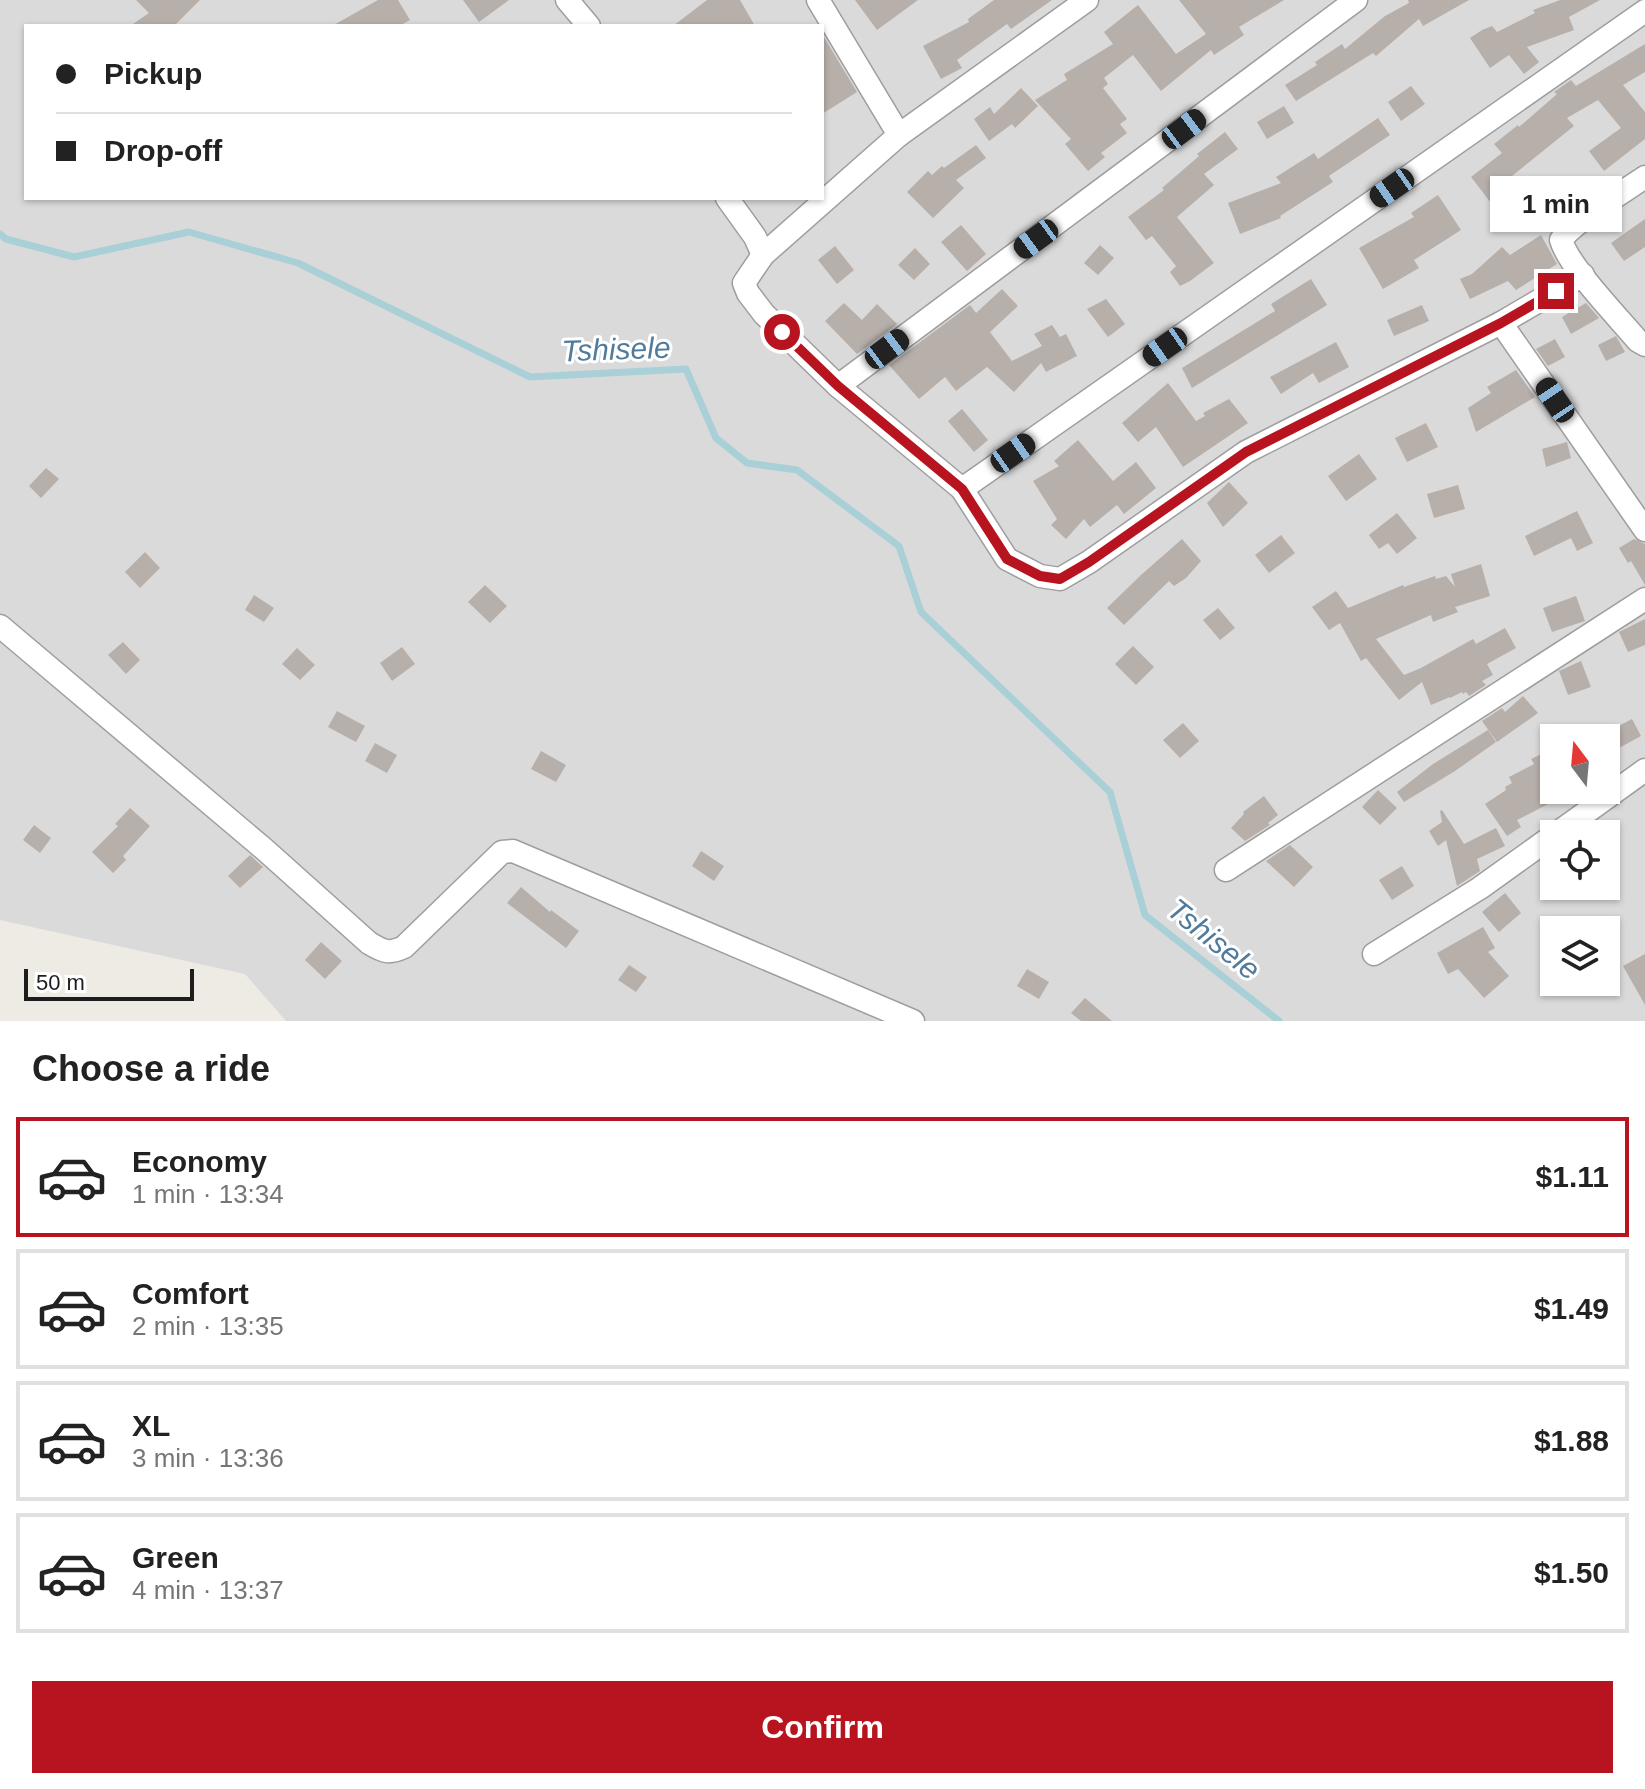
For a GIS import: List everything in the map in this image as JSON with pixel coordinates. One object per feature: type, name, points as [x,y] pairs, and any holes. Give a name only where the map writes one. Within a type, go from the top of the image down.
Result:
[{"type":"street","points":[[567,0],[587,24]]},
{"type":"street","points":[[818,0],[899,135]]},
{"type":"street","points":[[838,386],[1356,0]]},
{"type":"street","points":[[1083,1],[899,135],[763,255],[744,283],[764,314],[838,386],[962,489],[1007,559],[1040,576],[1060,579],[1246,452],[1501,323],[1583,275]]},
{"type":"street","points":[[962,489],[1645,11]]},
{"type":"street","points":[[1645,177],[1572,228],[1561,240],[1583,275],[1638,341],[1645,345]]},
{"type":"street","points":[[728,200],[755,237],[763,255]]},
{"type":"street","points":[[1501,323],[1645,530]]},
{"type":"street","points":[[1226,870],[1645,599]]},
{"type":"street","points":[[0,626],[264,849],[369,943],[381,950],[393,952],[404,947],[492,860],[502,852],[513,851],[913,1021]]},
{"type":"street","points":[[1576,820],[1645,770]]},
{"type":"street","points":[[1374,954],[1480,888],[1540,846]]},
{"type":"shaded area","points":[[0,0],[1645,0],[1645,1021],[286,1021],[245,974],[0,920]]},
{"type":"building","points":[[136,0],[200,0],[176,24],[133,24],[149,13]]},
{"type":"building","points":[[378,0],[398,0],[410,20],[403,24],[336,24]]},
{"type":"building","points":[[463,0],[509,0],[479,22]]},
{"type":"building","points":[[707,0],[740,0],[754,24],[676,24]]},
{"type":"building","points":[[855,0],[918,0],[877,30]]},
{"type":"building","points":[[994,0],[1052,0],[1011,29],[1007,24],[957,60],[962,68],[941,79],[923,46],[969,22],[968,19]]},
{"type":"building","points":[[1179,0],[1284,0],[1239,27],[1244,35],[1214,55],[1211,50],[1161,91],[1133,55],[1104,78],[1108,84],[1103,88],[1127,119],[1120,124],[1127,133],[1101,153],[1105,157],[1088,171],[1065,144],[1071,139],[1035,100],[1067,80],[1064,74],[1113,44],[1104,32],[1138,5],[1176,54],[1206,34]]},
{"type":"building","points":[[1408,0],[1469,0],[1423,26],[1419,19],[1376,56],[1373,53],[1296,101],[1285,85],[1317,65],[1315,62],[1342,44],[1345,49],[1385,16],[1409,3]]},
{"type":"building","points":[[1560,0],[1600,0],[1569,17],[1574,30],[1527,47],[1539,62],[1524,74],[1509,55],[1490,68],[1470,38],[1492,26],[1497,32],[1535,13],[1533,10]]},
{"type":"building","points":[[824,37],[857,92],[824,113]]},
{"type":"building","points":[[1645,44],[1645,72],[1623,85],[1645,112],[1645,139],[1604,171],[1589,151],[1621,128],[1598,100],[1567,118],[1574,126],[1512,176],[1518,183],[1491,203],[1471,177],[1502,153],[1494,144],[1519,127],[1557,94],[1554,92],[1571,80],[1576,86]]},
{"type":"building","points":[[1411,86],[1425,104],[1401,121],[1388,102]]},
{"type":"building","points":[[1021,88],[1038,106],[1015,128],[1012,124],[989,141],[974,119],[990,107],[994,114]]},
{"type":"building","points":[[1284,106],[1294,123],[1267,139],[1257,122]]},
{"type":"building","points":[[1378,118],[1390,135],[1329,176],[1333,182],[1281,218],[1240,234],[1228,203],[1281,183],[1276,177],[1314,153],[1318,159]]},
{"type":"building","points":[[1225,132],[1238,149],[1204,174],[1214,185],[1177,217],[1214,263],[1180,286],[1170,272],[1176,266],[1152,236],[1146,240],[1128,217],[1164,190],[1162,188],[1199,156],[1197,154]]},
{"type":"building","points":[[976,145],[986,158],[956,180],[964,188],[933,218],[907,192],[928,171],[932,175]]},
{"type":"building","points":[[1438,195],[1461,230],[1414,260],[1419,268],[1383,289],[1359,248],[1414,217],[1411,213]]},
{"type":"building","points":[[1645,219],[1645,247],[1624,261],[1611,243]]},
{"type":"building","points":[[961,225],[986,254],[967,271],[941,242]]},
{"type":"building","points":[[1541,235],[1557,264],[1516,290],[1508,281],[1470,299],[1460,279],[1472,274],[1502,247],[1510,255]]},
{"type":"building","points":[[1100,245],[1114,258],[1098,275],[1084,263]]},
{"type":"building","points":[[835,246],[854,270],[837,284],[818,260]]},
{"type":"building","points":[[915,248],[930,264],[914,280],[898,265]]},
{"type":"building","points":[[1311,279],[1327,305],[1192,388],[1182,368],[1275,311],[1271,304]]},
{"type":"building","points":[[1002,289],[1018,306],[990,332],[1012,361],[1042,346],[1034,334],[1052,325],[1060,337],[1066,334],[1077,356],[1046,372],[1041,363],[1014,392],[987,367],[956,391],[945,377],[919,399],[889,365],[970,305],[976,313]]},
{"type":"building","points":[[1106,299],[1125,324],[1108,337],[1087,309]]},
{"type":"building","points":[[844,303],[862,320],[877,304],[897,324],[857,354],[825,321]]},
{"type":"building","points":[[1586,303],[1599,318],[1571,334],[1562,317]]},
{"type":"building","points":[[1422,305],[1429,321],[1394,336],[1387,320]]},
{"type":"building","points":[[1616,336],[1625,352],[1606,361],[1598,345]]},
{"type":"building","points":[[1555,339],[1565,357],[1548,366],[1536,349]]},
{"type":"building","points":[[1336,342],[1349,367],[1319,383],[1313,373],[1281,394],[1270,377]]},
{"type":"building","points":[[1516,370],[1535,397],[1476,432],[1468,408],[1491,393],[1487,387]]},
{"type":"building","points":[[1168,383],[1196,421],[1205,416],[1203,413],[1229,399],[1248,423],[1183,467],[1156,427],[1138,442],[1122,423]]},
{"type":"building","points":[[962,409],[988,440],[974,452],[948,421]]},
{"type":"building","points":[[1426,423],[1438,447],[1407,462],[1395,438]]},
{"type":"building","points":[[1078,440],[1113,481],[1136,462],[1156,488],[1124,514],[1117,505],[1090,527],[1084,519],[1066,539],[1051,525],[1057,519],[1033,481],[1059,466],[1054,461]]},
{"type":"building","points":[[1567,442],[1571,458],[1546,467],[1542,449]]},
{"type":"building","points":[[1359,454],[1377,479],[1346,501],[1328,476]]},
{"type":"building","points":[[46,468],[59,479],[41,498],[29,486]]},
{"type":"building","points":[[1229,482],[1248,503],[1223,527],[1207,503]]},
{"type":"building","points":[[1458,485],[1465,509],[1434,518],[1427,494]]},
{"type":"building","points":[[1577,511],[1593,543],[1577,551],[1571,538],[1534,556],[1525,536]]},
{"type":"building","points":[[1397,513],[1417,538],[1397,554],[1388,543],[1379,549],[1369,535]]},
{"type":"building","points":[[1281,535],[1295,553],[1269,573],[1255,555]]},
{"type":"building","points":[[1182,539],[1201,561],[1174,586],[1169,581],[1124,625],[1107,608]]},
{"type":"building","points":[[1634,539],[1645,544],[1645,585],[1619,548]]},
{"type":"building","points":[[145,552],[160,568],[140,588],[125,572]]},
{"type":"building","points":[[1481,564],[1490,596],[1455,607],[1458,612],[1433,622],[1431,615],[1376,639],[1404,675],[1473,639],[1476,644],[1505,628],[1516,648],[1487,664],[1493,675],[1482,681],[1486,685],[1469,696],[1462,692],[1431,705],[1422,682],[1399,700],[1366,658],[1361,661],[1340,623],[1329,630],[1312,607],[1336,591],[1348,608],[1403,585],[1435,576],[1436,579],[1446,576],[1455,587],[1451,574]]},
{"type":"building","points":[[485,585],[507,606],[490,623],[468,602]]},
{"type":"building","points":[[254,595],[274,608],[264,622],[245,610]]},
{"type":"building","points":[[1576,596],[1585,621],[1552,632],[1543,608]]},
{"type":"building","points":[[1218,608],[1235,628],[1220,640],[1203,620]]},
{"type":"building","points":[[1645,619],[1645,645],[1628,652],[1619,632]]},
{"type":"building","points":[[123,642],[140,660],[126,674],[108,655]]},
{"type":"building","points":[[1133,646],[1154,667],[1136,685],[1115,664]]},
{"type":"building","points":[[402,647],[415,664],[392,681],[380,663]]},
{"type":"building","points":[[297,648],[315,665],[300,680],[282,664]]},
{"type":"building","points":[[1581,661],[1591,687],[1568,695],[1559,671]]},
{"type":"building","points":[[1523,696],[1538,713],[1497,742],[1482,721],[1502,708],[1505,712]]},
{"type":"building","points":[[337,711],[365,726],[356,742],[328,727]]},
{"type":"building","points":[[1632,719],[1641,736],[1620,747],[1620,725]]},
{"type":"building","points":[[1183,723],[1199,741],[1180,758],[1163,740]]},
{"type":"building","points":[[1488,730],[1496,742],[1404,802],[1397,792],[1433,764]]},
{"type":"building","points":[[375,743],[397,755],[387,773],[365,761]]},
{"type":"building","points":[[541,751],[566,765],[556,782],[531,769]]},
{"type":"building","points":[[1540,755],[1540,804],[1548,804],[1517,820],[1521,827],[1507,836],[1485,804],[1506,790],[1505,787],[1512,783],[1509,777],[1534,764],[1531,759]]},
{"type":"building","points":[[1378,790],[1397,808],[1380,825],[1362,807]]},
{"type":"building","points":[[1264,796],[1278,815],[1268,823],[1270,825],[1245,841],[1231,828],[1243,812]]},
{"type":"building","points":[[130,808],[150,826],[123,856],[126,860],[113,873],[92,852],[118,826],[115,824]]},
{"type":"building","points":[[1442,810],[1464,844],[1496,828],[1505,846],[1477,859],[1480,871],[1457,886],[1446,840],[1438,846],[1429,831],[1442,822]]},
{"type":"building","points":[[34,825],[51,838],[40,853],[23,840]]},
{"type":"building","points":[[1290,845],[1313,867],[1294,887],[1266,861]]},
{"type":"building","points":[[701,851],[724,866],[714,881],[692,866]]},
{"type":"building","points":[[250,855],[263,867],[240,888],[228,876]]},
{"type":"building","points":[[1402,866],[1414,886],[1392,900],[1379,880]]},
{"type":"building","points":[[521,887],[579,931],[566,948],[507,903]]},
{"type":"building","points":[[1505,893],[1521,913],[1499,932],[1482,912]]},
{"type":"building","points":[[1483,927],[1495,948],[1488,952],[1509,976],[1484,998],[1458,969],[1448,974],[1437,953]]},
{"type":"building","points":[[321,942],[342,961],[325,979],[305,960]]},
{"type":"building","points":[[1645,954],[1645,1005],[1623,966]]},
{"type":"building","points":[[629,965],[647,977],[636,992],[618,980]]},
{"type":"building","points":[[1027,969],[1049,982],[1039,999],[1017,986]]},
{"type":"building","points":[[1085,998],[1112,1021],[1081,1021],[1071,1013]]},
{"type":"waterway","name":"Tshisele","points":[[0,234],[6,239],[74,257],[189,232],[298,263],[530,377],[686,369],[716,438],[747,463],[797,470],[899,546],[921,612],[1110,792],[1145,915],[1279,1021]]},
{"type":"route","points":[[782,332],[838,386],[962,489],[1007,559],[1040,576],[1060,579],[1246,452],[1501,323],[1556,291]]}]
